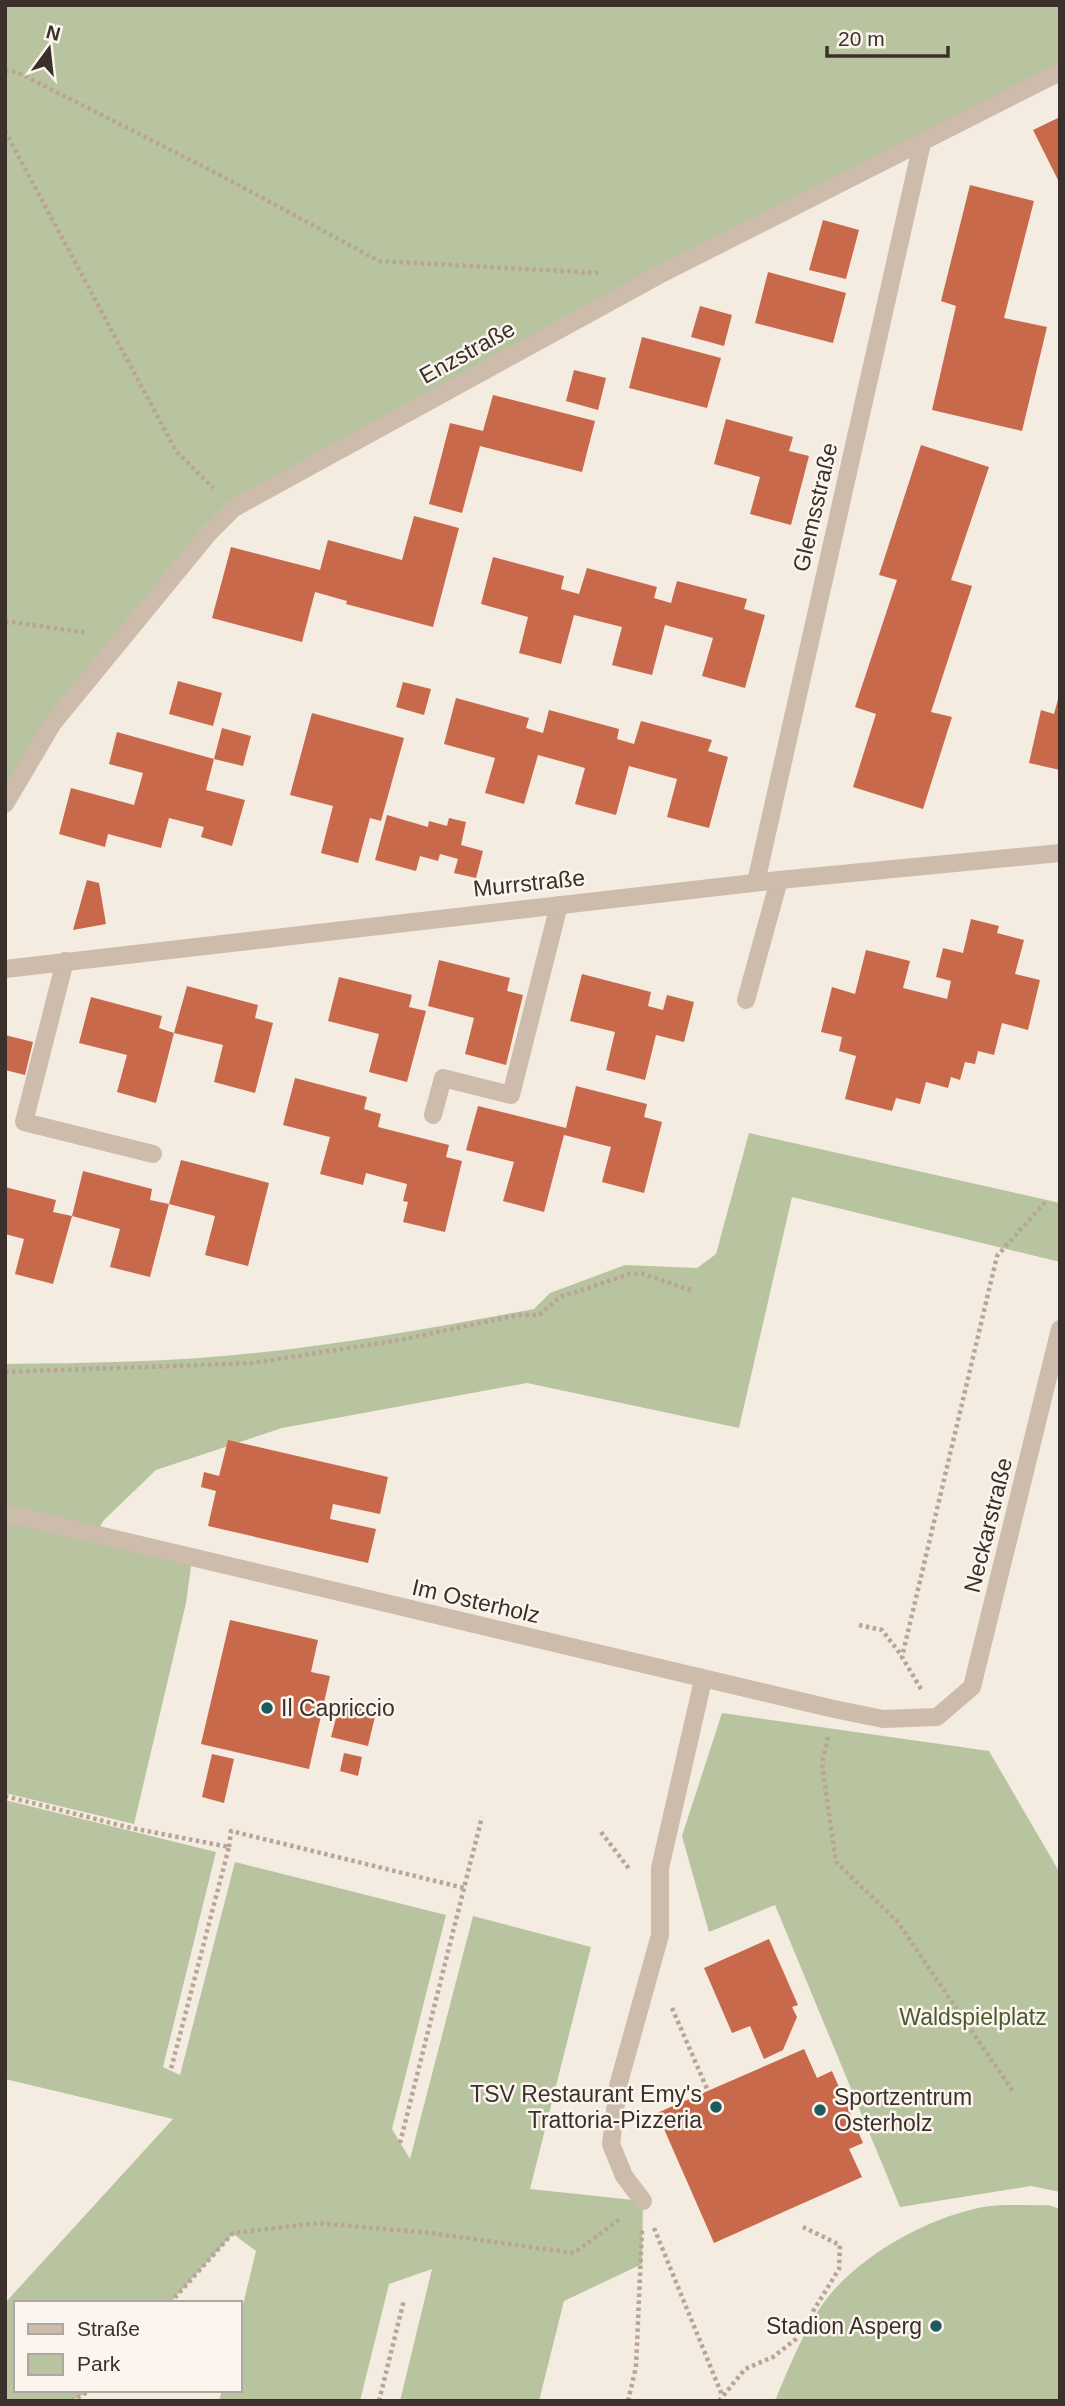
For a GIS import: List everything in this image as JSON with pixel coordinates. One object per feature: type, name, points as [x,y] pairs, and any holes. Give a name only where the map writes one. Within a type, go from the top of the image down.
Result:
[{"type":"street","name":"Enzstraße","points":[[5,804],[53,723],[208,534],[234,508],[659,275],[1060,72]]},
{"type":"street","name":"Glemsstraße","points":[[755,882],[922,143]]},
{"type":"street","name":"Murrstraße","points":[[5,969],[755,882],[1060,853]]},
{"type":"street","points":[[746,1000],[779,880]]},
{"type":"street","points":[[433,1115],[443,1078],[511,1095],[559,905]]},
{"type":"street","points":[[65,961],[24,1122],[153,1154]]},
{"type":"street","name":"Neckarstraße","points":[[937,1717],[972,1687],[1060,1329]]},
{"type":"street","name":"Im Osterholz","points":[[5,1513],[834,1709],[883,1719],[937,1717]]},
{"type":"street","points":[[643,2201],[625,2176],[611,2144],[618,2086],[660,1935],[660,1868],[704,1680]]},
{"type":"path","points":[[5,71],[17,72],[220,175],[379,261],[610,274]]},
{"type":"path","points":[[5,131],[176,451],[234,508]]},
{"type":"path","points":[[5,621],[123,638]]},
{"type":"path","points":[[902,1657],[997,1256],[1047,1200]]},
{"type":"path","points":[[5,1372],[253,1363],[400,1340],[518,1315],[539,1315],[560,1297],[630,1274],[643,1274],[691,1290]]},
{"type":"path","points":[[859,1625],[882,1630],[902,1657],[937,1717]]},
{"type":"path","points":[[834,1709],[822,1764],[835,1862],[897,1922],[1014,2093]]},
{"type":"path","points":[[5,1796],[131,1828],[229,1847]]},
{"type":"path","points":[[400,2143],[482,1817]]},
{"type":"path","points":[[171,2068],[232,1830],[464,1888]]},
{"type":"path","points":[[645,1987],[668,2000],[708,2091]]},
{"type":"path","points":[[172,2301],[233,2234],[318,2223],[430,2233],[574,2253],[643,2201]]},
{"type":"path","points":[[643,2201],[722,2395]]},
{"type":"path","points":[[628,2401],[636,2367],[643,2201]]},
{"type":"path","points":[[719,2401],[746,2369],[774,2357],[796,2339],[839,2269],[841,2245],[803,2227]]},
{"type":"path","points":[[379,2401],[404,2300]]},
{"type":"path","points":[[71,2401],[87,2392]]},
{"type":"green space","points":[[5,5],[1060,5],[1060,72],[234,508],[53,723],[5,804]]},
{"type":"green space","points":[[749,1133],[1060,1203],[1060,1262],[792,1197],[739,1428],[527,1383],[282,1428],[156,1470],[104,1520],[95,1535],[192,1559],[186,1603],[134,1824],[5,1793],[5,1364],[193,1358],[325,1344],[534,1309],[550,1293],[625,1265],[697,1268],[716,1254]]},
{"type":"green space","name":"Waldspielplatz","points":[[722,1713],[989,1751],[1060,1873],[1060,2192],[1031,2186],[900,2207],[775,1905],[709,1932],[682,1836]]},
{"type":"green space","points":[[5,1800],[216,1852],[163,2067],[180,2075],[235,1862],[446,1915],[392,2129],[410,2159],[473,1916],[591,1947],[530,2189],[643,2201],[642,2264],[564,2301],[539,2401],[400,2401],[432,2269],[389,2284],[360,2401],[219,2401],[221,2392],[242,2392],[242,2309],[256,2251],[233,2234],[172,2301],[14,2301],[14,2392],[87,2392],[71,2401],[5,2401],[5,2303],[173,2119],[5,2079]]},
{"type":"green space","name":"Stadion Asperg","points":[[1048,2205],[1060,2209],[1060,2401],[775,2401],[800,2344],[823,2303],[863,2263],[918,2229],[958,2213],[995,2206]]},
{"type":"building","points":[[1060,117],[1060,184],[1033,130]]},
{"type":"building","points":[[970,185],[1034,201],[1004,318],[1047,327],[1022,431],[932,410],[956,306],[941,301]]},
{"type":"building","points":[[823,220],[859,230],[846,279],[809,270]]},
{"type":"building","points":[[768,272],[846,293],[833,343],[755,323]]},
{"type":"building","points":[[700,306],[732,315],[724,346],[691,337]]},
{"type":"building","points":[[642,337],[721,358],[707,408],[629,388]]},
{"type":"building","points":[[574,370],[606,378],[598,410],[566,401]]},
{"type":"building","points":[[493,395],[595,421],[582,472],[480,446],[462,513],[429,504],[450,423],[483,431]]},
{"type":"building","points":[[726,419],[793,437],[789,451],[809,456],[791,525],[750,514],[760,477],[714,464]]},
{"type":"building","points":[[921,445],[989,467],[951,580],[972,586],[931,712],[952,717],[923,809],[853,787],[876,714],[855,707],[897,580],[879,575]]},
{"type":"building","points":[[414,516],[459,528],[433,627],[346,604],[347,601],[315,592],[302,642],[212,618],[231,547],[320,570],[328,540],[402,560]]},
{"type":"building","points":[[493,557],[564,576],[561,589],[579,594],[587,568],[657,587],[654,598],[671,603],[677,581],[747,599],[744,609],[765,615],[745,688],[702,676],[713,638],[665,625],[652,675],[612,665],[622,627],[574,615],[561,664],[519,653],[528,617],[481,604]]},
{"type":"building","points":[[178,681],[222,693],[213,726],[169,714]]},
{"type":"building","points":[[403,682],[431,689],[424,715],[396,707]]},
{"type":"building","points":[[1060,692],[1060,770],[1029,763],[1041,710],[1054,714]]},
{"type":"building","points":[[456,698],[529,718],[526,728],[543,733],[549,710],[619,729],[617,739],[634,744],[641,721],[712,740],[708,751],[728,757],[709,828],[667,817],[677,779],[629,766],[616,815],[575,804],[585,768],[538,755],[524,804],[485,793],[495,758],[444,744]]},
{"type":"building","points":[[312,713],[404,738],[381,821],[370,818],[358,863],[321,853],[333,806],[290,795]]},
{"type":"building","points":[[222,728],[251,736],[243,766],[214,759]]},
{"type":"building","points":[[117,732],[214,759],[206,790],[245,800],[232,846],[201,837],[204,827],[169,818],[161,848],[108,834],[105,847],[59,834],[71,788],[134,805],[143,773],[109,764]]},
{"type":"building","points":[[387,815],[428,827],[429,821],[447,826],[449,818],[466,822],[461,845],[483,851],[476,878],[454,873],[458,859],[440,854],[438,861],[420,856],[416,871],[375,860]]},
{"type":"building","points":[[87,880],[99,883],[106,924],[73,930]]},
{"type":"building","points":[[971,919],[999,926],[997,933],[1024,940],[1015,974],[1040,980],[1028,1030],[1002,1023],[994,1055],[978,1051],[975,1064],[965,1062],[960,1080],[951,1077],[948,1088],[926,1082],[920,1104],[896,1098],[892,1111],[845,1099],[856,1056],[839,1051],[842,1037],[821,1032],[832,987],[855,994],[866,950],[910,961],[903,988],[947,999],[951,981],[936,977],[943,948],[963,953]]},
{"type":"building","points":[[439,960],[510,978],[507,991],[523,995],[506,1065],[465,1054],[474,1018],[428,1006]]},
{"type":"building","points":[[582,974],[651,992],[648,1006],[663,1010],[667,995],[694,1002],[684,1042],[656,1035],[645,1080],[606,1070],[615,1032],[570,1021]]},
{"type":"building","points":[[339,977],[412,995],[409,1007],[426,1011],[407,1082],[369,1072],[379,1034],[328,1021]]},
{"type":"building","points":[[187,986],[258,1005],[255,1018],[273,1023],[255,1093],[214,1082],[223,1045],[174,1033]]},
{"type":"building","points":[[91,997],[162,1016],[159,1028],[174,1033],[156,1103],[117,1092],[127,1055],[79,1043]]},
{"type":"building","points":[[5,1035],[33,1042],[25,1075],[5,1070]]},
{"type":"building","points":[[295,1078],[367,1097],[364,1109],[381,1114],[378,1127],[449,1145],[446,1157],[462,1161],[445,1232],[403,1222],[408,1202],[403,1201],[407,1184],[366,1173],[363,1185],[320,1174],[330,1137],[283,1125]]},
{"type":"building","points":[[576,1086],[647,1104],[644,1117],[662,1122],[644,1193],[602,1182],[611,1147],[564,1135],[544,1212],[503,1201],[514,1162],[466,1150],[478,1106],[566,1128]]},
{"type":"building","points":[[181,1160],[269,1183],[248,1266],[205,1255],[215,1216],[169,1204]]},
{"type":"building","points":[[83,1171],[152,1189],[150,1200],[169,1204],[150,1277],[110,1267],[120,1229],[72,1216]]},
{"type":"building","points":[[5,1187],[56,1200],[53,1212],[72,1216],[53,1284],[15,1274],[24,1239],[5,1234]]},
{"type":"building","points":[[228,1440],[388,1477],[380,1514],[333,1504],[330,1519],[376,1529],[368,1563],[208,1526],[216,1491],[201,1487],[204,1472],[219,1476]]},
{"type":"building","points":[[230,1620],[318,1640],[311,1672],[330,1676],[309,1769],[201,1744]]},
{"type":"building","points":[[340,1703],[376,1712],[368,1746],[331,1737]]},
{"type":"building","points":[[344,1753],[362,1757],[358,1776],[340,1771]]},
{"type":"building","points":[[212,1754],[234,1759],[224,1803],[202,1797]]},
{"type":"building","points":[[769,1939],[798,2005],[792,2007],[797,2017],[783,2050],[764,2059],[750,2026],[732,2033],[704,1968]]},
{"type":"building","points":[[804,2049],[817,2078],[832,2071],[863,2143],[849,2149],[862,2177],[714,2243],[657,2113]]},
{"type":"place","name":"Il Capriccio","points":[[267,1708]]},
{"type":"place","name":"TSV Restaurant Emy's Trattoria-Pizzeria","points":[[716,2107]]},
{"type":"place","name":"Sportzentrum Osterholz","points":[[820,2110]]},
{"type":"place","name":"Stadion Asperg","points":[[936,2326]]}]
